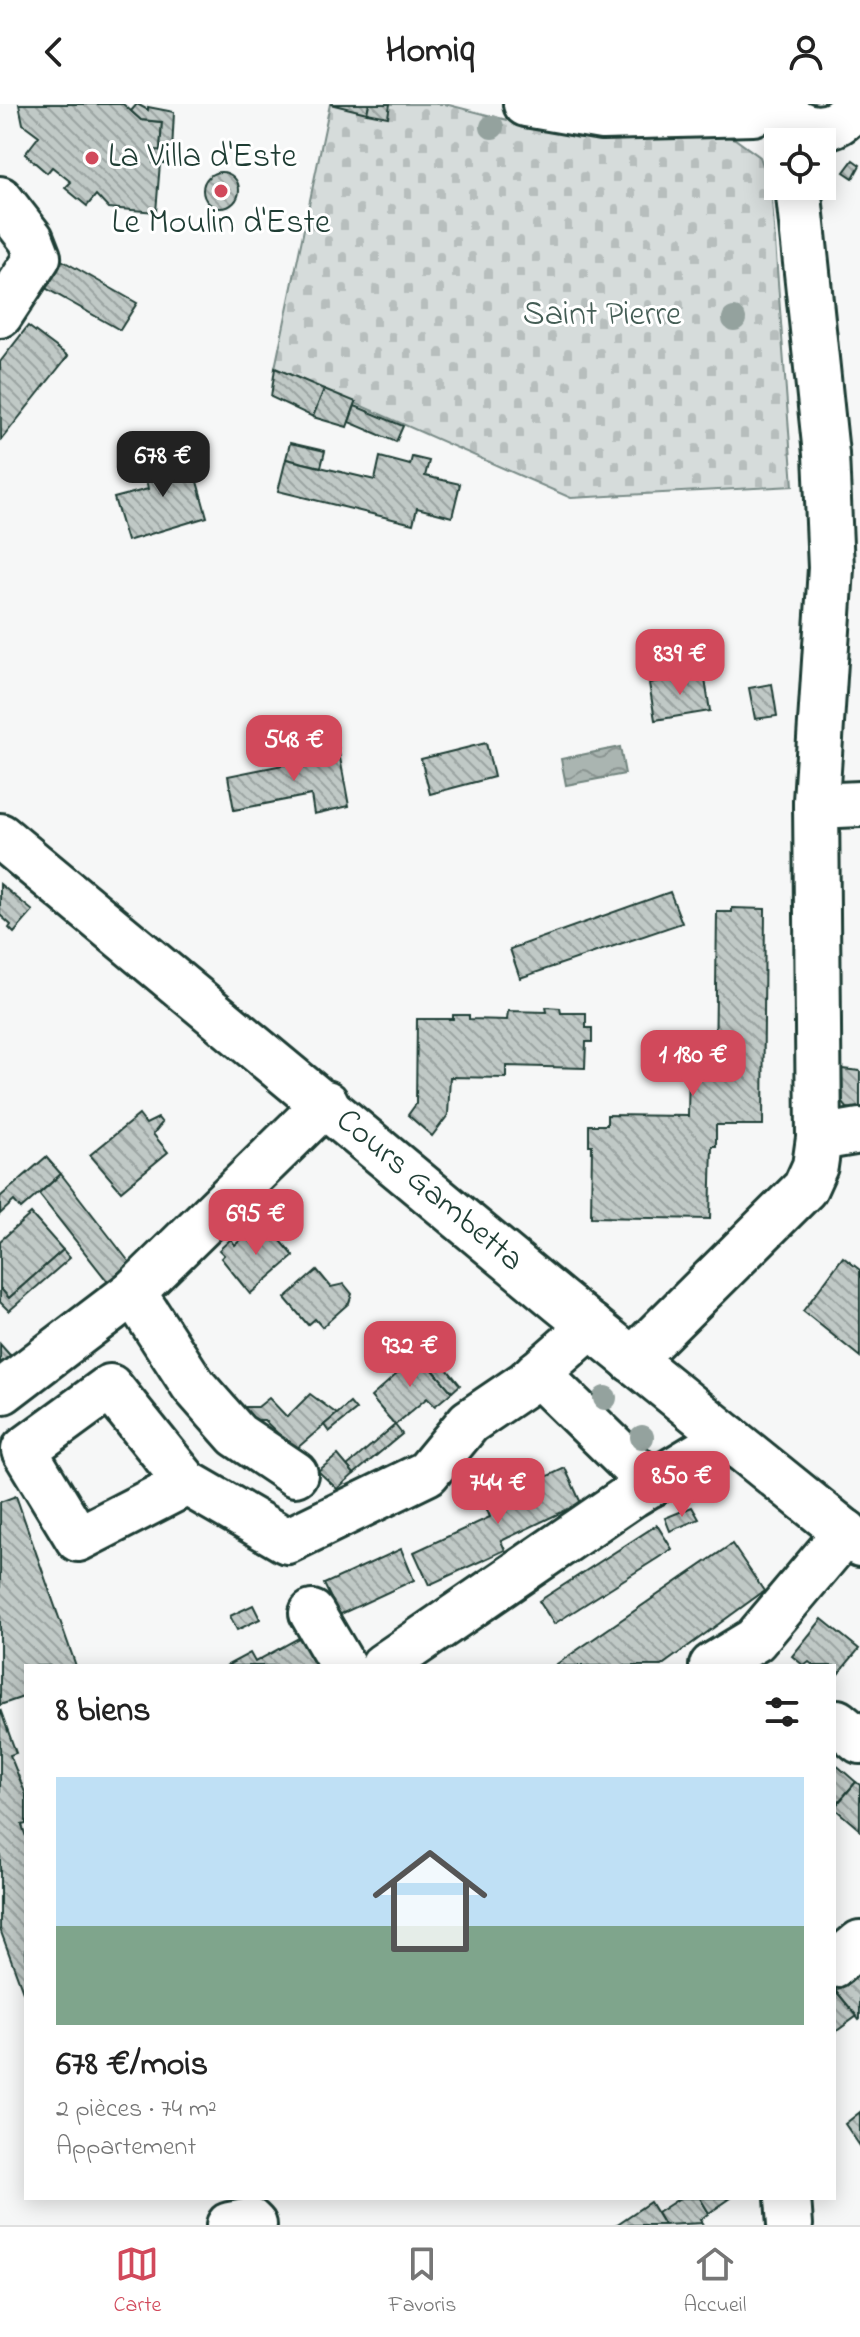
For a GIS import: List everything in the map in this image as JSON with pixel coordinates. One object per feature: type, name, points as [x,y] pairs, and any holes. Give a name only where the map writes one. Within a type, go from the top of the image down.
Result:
[{"type":"main road","points":[[526,104],[618,118],[753,113],[815,121]]},
{"type":"main road","points":[[0,199],[31,239],[38,257],[0,315]]},
{"type":"main road","points":[[632,1360],[805,1188],[815,1166],[840,1135],[816,806],[831,568],[826,454],[803,200]]},
{"type":"main road","points":[[816,806],[860,804]]},
{"type":"main road","name":"Cours Gambetta","points":[[2,840],[326,1103],[632,1360],[853,1538]]},
{"type":"main road","points":[[0,1388],[3,1391],[133,1292],[326,1103]]},
{"type":"main road","points":[[133,1292],[193,1385],[237,1435],[295,1474]]},
{"type":"main road","points":[[187,1483],[78,1539],[12,1454],[110,1387],[187,1483],[287,1541],[427,1473],[469,1422],[537,1373],[591,1326]]},
{"type":"main road","points":[[537,1373],[651,1484]]},
{"type":"main road","points":[[386,1664],[651,1484],[728,1437]]},
{"type":"main road","points":[[719,1664],[756,1653],[853,1538]]},
{"type":"main road","points":[[312,1613],[342,1664]]},
{"type":"main road","points":[[836,1963],[860,1943]]},
{"type":"main road","points":[[788,2200],[790,2225]]},
{"type":"main road","points":[[229,2225],[250,2221],[254,2225]]},
{"type":"green space","name":"Saint Pierre","points":[[330,104],[445,104],[578,138],[694,130],[720,134],[735,139],[760,157],[764,168],[764,200],[772,200],[793,486],[571,498],[275,368]]},
{"type":"water","points":[[620,747],[625,774],[566,785],[561,759]]},
{"type":"building","name":"La Villa d'Este","points":[[19,104],[123,104],[141,120],[162,122],[160,151],[153,150],[153,163],[160,163],[156,212],[108,208],[96,195],[87,206],[65,188],[71,182],[52,167],[47,173],[25,154],[39,136],[23,124]]},
{"type":"building","points":[[137,104],[148,110],[148,107],[174,112],[172,151],[160,151],[162,122],[141,120],[131,111]]},
{"type":"building","points":[[330,104],[369,104],[367,113]]},
{"type":"building","points":[[369,104],[390,104],[388,117],[367,113]]},
{"type":"building","points":[[153,150],[167,151],[166,163],[153,163]]},
{"type":"building","points":[[853,160],[860,165],[853,178],[844,172]]},
{"type":"building","name":"Le Moulin d'Este","points":[[221,172],[234,177],[239,190],[234,203],[221,208],[208,203],[203,190],[208,177]]},
{"type":"building","points":[[58,258],[137,303],[120,330],[42,286]]},
{"type":"building","points":[[28,326],[68,356],[1,440],[0,362]]},
{"type":"building","points":[[275,368],[324,389],[313,417],[271,397]]},
{"type":"building","points":[[324,389],[356,402],[347,427],[313,417]]},
{"type":"building","points":[[355,406],[403,426],[396,442],[349,422]]},
{"type":"building","points":[[290,443],[325,451],[321,467],[286,459]]},
{"type":"building","points":[[189,453],[207,517],[127,541],[114,498],[148,489],[143,466]]},
{"type":"building","points":[[380,457],[410,465],[412,457],[429,461],[425,476],[460,484],[452,517],[417,508],[413,524],[278,491],[286,459],[375,480]]},
{"type":"building","points":[[704,673],[710,711],[655,720],[649,683]]},
{"type":"building","points":[[772,684],[777,716],[755,719],[749,688]]},
{"type":"building","points":[[486,743],[494,777],[430,794],[421,759]]},
{"type":"building","points":[[338,747],[349,806],[314,814],[311,795],[234,810],[228,776],[303,761],[302,754]]},
{"type":"building","points":[[0,884],[33,911],[14,933],[9,928],[11,925],[0,915]]},
{"type":"building","points":[[670,892],[682,923],[520,978],[510,949]]},
{"type":"building","points":[[732,908],[765,909],[763,1125],[716,1125],[716,1146],[712,1146],[710,1219],[591,1217],[592,1145],[589,1145],[589,1125],[607,1125],[607,1115],[688,1116],[689,1065],[715,1066],[717,912],[732,912]]},
{"type":"building","points":[[546,1007],[560,1008],[561,1013],[586,1013],[586,1028],[592,1028],[592,1042],[586,1042],[585,1068],[506,1066],[506,1078],[450,1077],[448,1115],[432,1136],[408,1115],[416,1104],[417,1019],[453,1019],[453,1015],[469,1015],[469,1019],[507,1020],[508,1011],[547,1012]]},
{"type":"building","points":[[842,1069],[860,1071],[860,1110],[847,1108],[843,1103]]},
{"type":"building","points":[[139,1115],[146,1124],[158,1118],[162,1123],[153,1134],[168,1152],[121,1191],[90,1155]]},
{"type":"building","points":[[46,1157],[61,1174],[21,1209],[14,1201],[0,1214],[0,1197]]},
{"type":"building","points":[[61,1174],[130,1263],[108,1282],[39,1194]]},
{"type":"building","points":[[31,1214],[63,1250],[9,1298],[0,1288],[0,1241]]},
{"type":"building","points":[[263,1220],[294,1256],[250,1294],[221,1258],[224,1255],[219,1250],[231,1239],[235,1245]]},
{"type":"building","points":[[63,1250],[70,1258],[9,1311],[0,1302],[0,1288],[9,1298]]},
{"type":"building","points":[[843,1257],[860,1270],[860,1357],[803,1311]]},
{"type":"building","points":[[317,1270],[331,1287],[344,1284],[352,1294],[349,1303],[322,1327],[315,1319],[308,1325],[285,1298]]},
{"type":"building","points":[[0,1344],[16,1362],[0,1376]]},
{"type":"building","points":[[408,1356],[414,1362],[422,1357],[452,1392],[435,1406],[427,1398],[395,1425],[371,1397],[398,1373],[394,1368]]},
{"type":"building","points":[[438,1358],[460,1385],[452,1392],[429,1365]]},
{"type":"building","points":[[310,1394],[337,1414],[295,1450],[264,1420],[233,1419],[224,1407],[258,1407],[269,1398],[287,1417]]},
{"type":"building","points":[[350,1403],[356,1410],[329,1432],[324,1425]]},
{"type":"building","points":[[395,1425],[402,1434],[354,1474],[347,1466]]},
{"type":"building","points":[[338,1455],[354,1474],[337,1489],[318,1471]]},
{"type":"building","points":[[565,1468],[581,1503],[501,1541],[505,1550],[429,1585],[414,1552],[490,1517],[485,1505]]},
{"type":"building","points":[[16,1496],[75,1664],[24,1664],[24,1697],[0,1705],[0,1502]]},
{"type":"building","points":[[692,1507],[699,1519],[670,1531],[665,1518]]},
{"type":"building","points":[[657,1525],[672,1549],[554,1624],[539,1601]]},
{"type":"building","points":[[732,1544],[764,1591],[664,1664],[557,1664]]},
{"type":"building","points":[[401,1549],[414,1580],[339,1615],[324,1584]]},
{"type":"building","points":[[253,1605],[260,1619],[237,1630],[230,1616]]},
{"type":"building","points":[[822,1619],[859,1649],[836,1677],[836,1664],[802,1664],[792,1656]]},
{"type":"building","points":[[304,1635],[320,1664],[230,1664],[250,1653],[255,1662]]},
{"type":"building","points":[[0,1709],[16,1753],[10,1755],[24,1790],[24,1995],[0,1929]]},
{"type":"building","points":[[836,1765],[856,1782],[836,1805]]},
{"type":"building","points":[[856,1782],[860,1785],[860,1830],[836,1810]]},
{"type":"building","points":[[860,1969],[859,2020],[836,1990]]},
{"type":"building","points":[[836,1991],[857,2016],[836,2032]]},
{"type":"building","points":[[860,2112],[860,2146],[845,2124]]},
{"type":"building","points":[[677,2200],[701,2200],[709,2213],[700,2220],[702,2223],[664,2225],[657,2213]]},
{"type":"building","points":[[701,2200],[728,2200],[709,2213]]},
{"type":"building","points":[[650,2202],[664,2225],[616,2225]]},
{"type":"place","name":"La Villa d'Este","points":[[92,158]]},
{"type":"place","name":"Le Moulin d'Este","points":[[221,191]]}]
